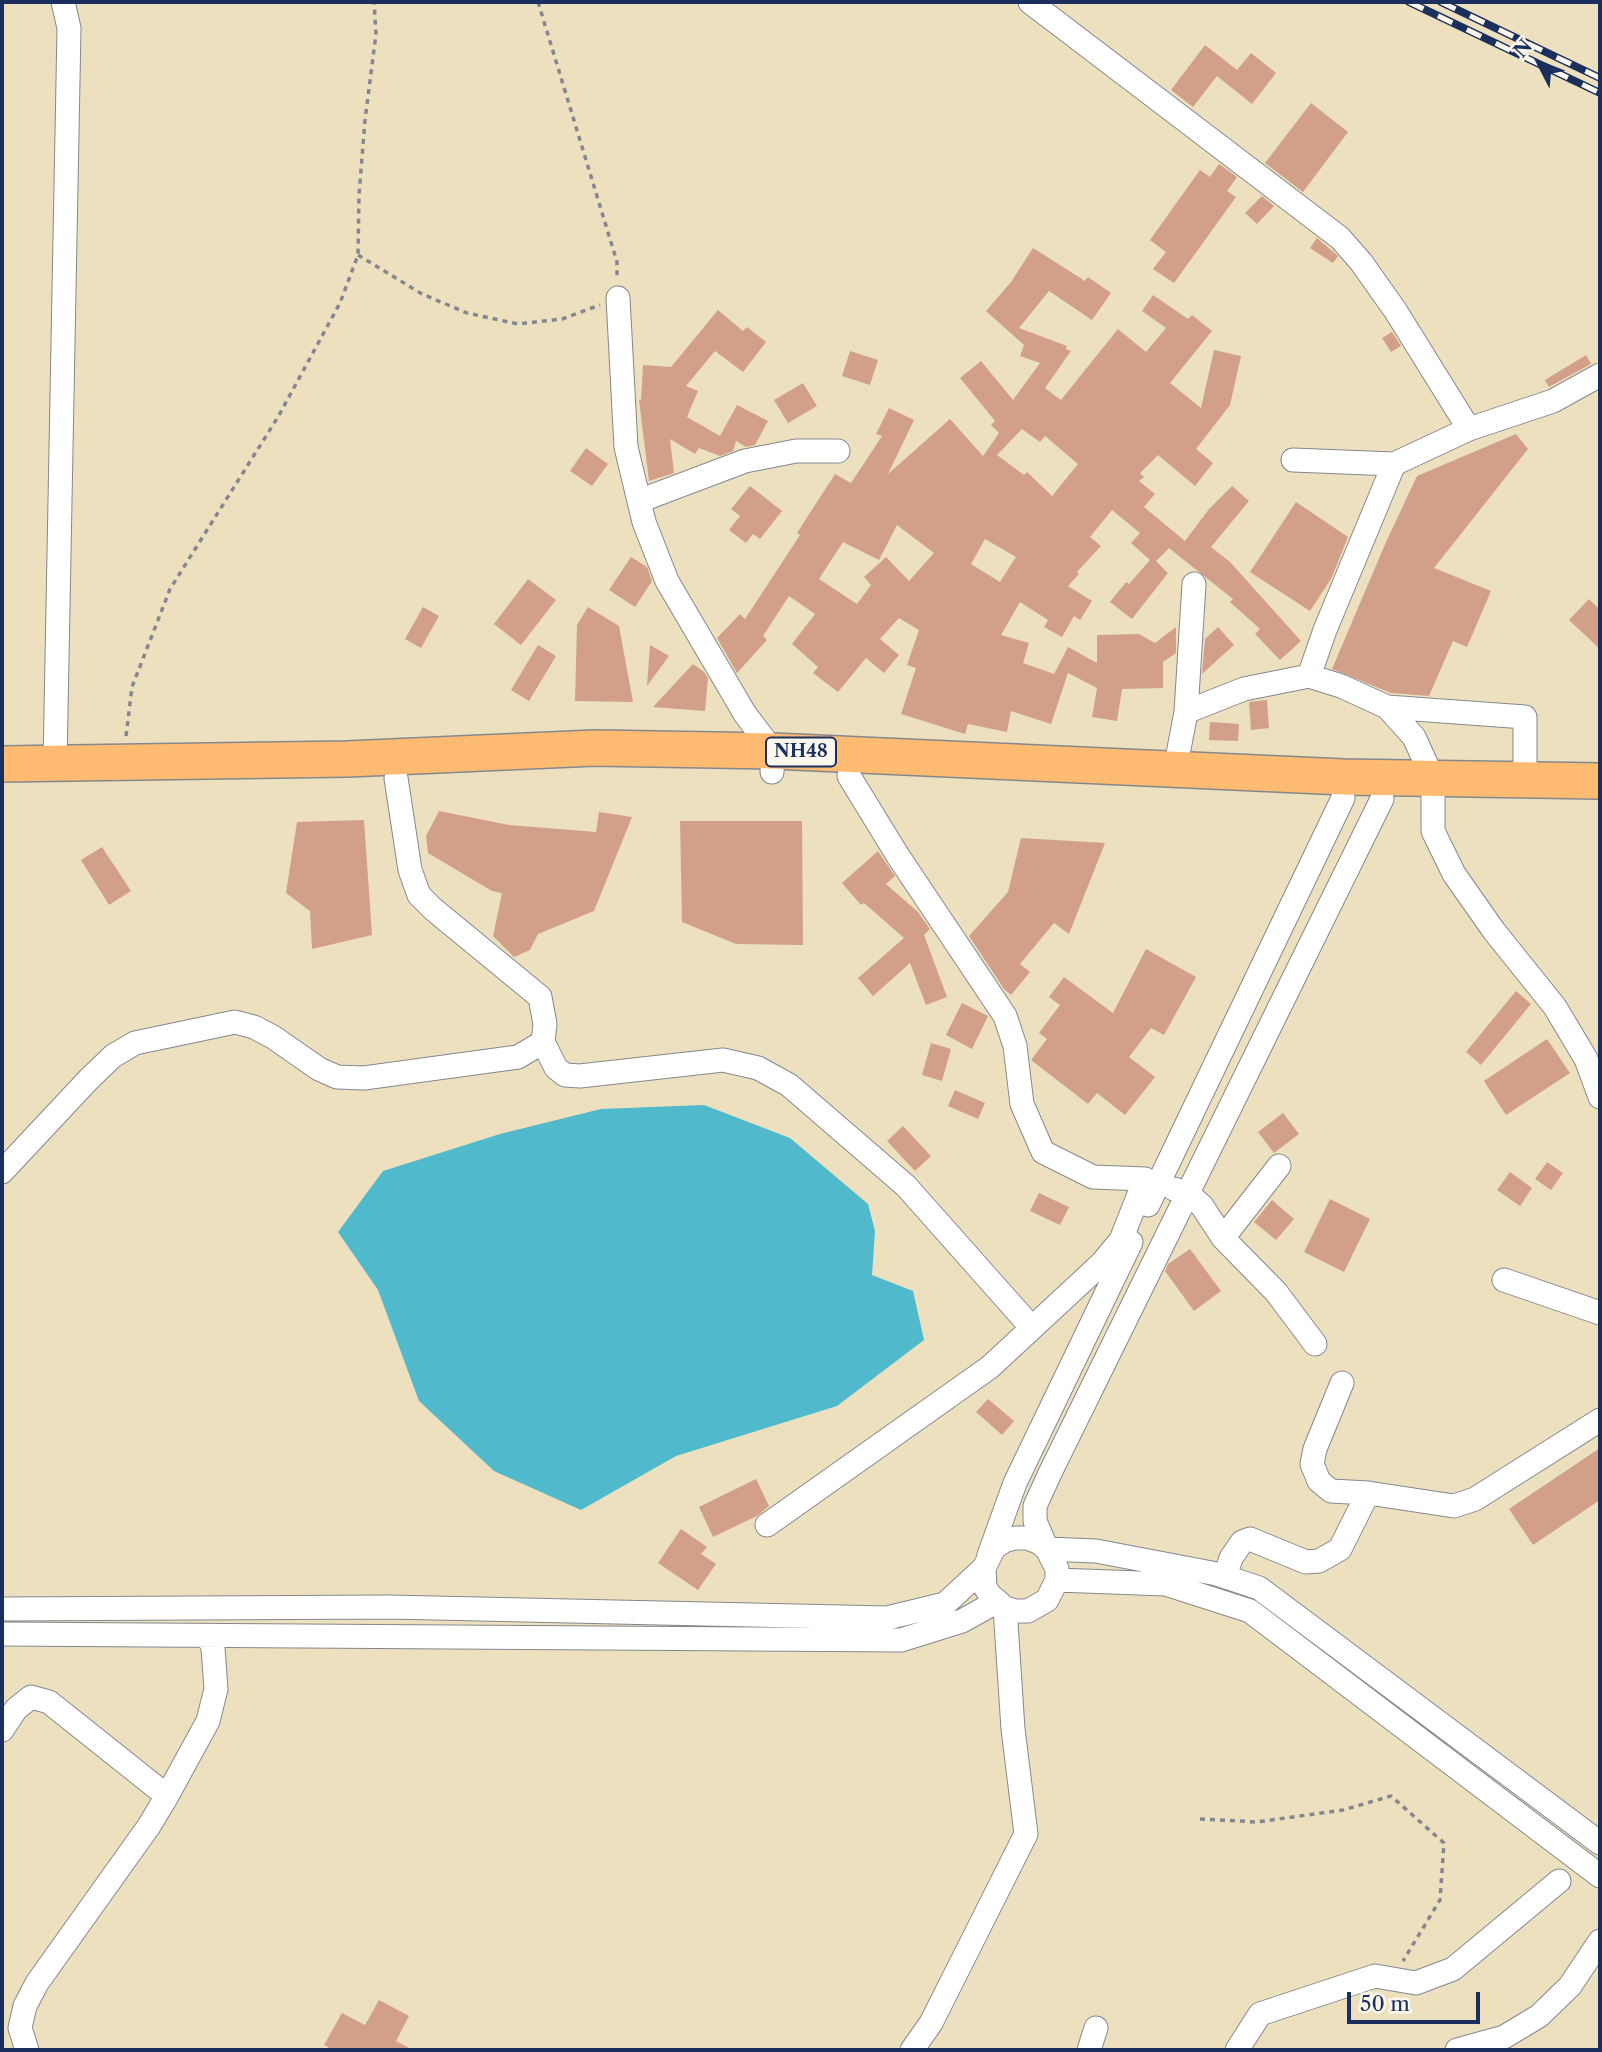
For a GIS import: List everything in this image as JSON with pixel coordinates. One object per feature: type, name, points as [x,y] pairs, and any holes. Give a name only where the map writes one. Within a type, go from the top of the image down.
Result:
[{"type":"highway","name":"NH48","points":[[2,764],[347,759],[595,748],[773,762],[957,770],[1343,798],[1382,799],[1434,789],[1525,781],[1600,781]]},
{"type":"highway","name":"NH48","points":[[2,786],[396,778],[773,762],[849,776],[957,770],[1175,769],[1600,802]]},
{"type":"street","points":[[55,764],[69,29],[63,2]]},
{"type":"street","points":[[1030,2],[1340,238],[1361,262],[1395,310],[1469,429]]},
{"type":"street","points":[[618,298],[626,447],[644,522],[667,581],[773,762]]},
{"type":"street","points":[[1293,460],[1394,464],[1469,429],[1553,401],[1600,375]]},
{"type":"street","points":[[639,501],[745,461],[796,452],[838,451]]},
{"type":"street","points":[[1309,676],[1394,464]]},
{"type":"street","points":[[1175,769],[1186,712],[1194,584]]},
{"type":"street","points":[[1186,712],[1244,689],[1309,676],[1341,686],[1387,707],[1525,717],[1525,781]]},
{"type":"street","points":[[1387,707],[1414,737],[1434,789],[1433,831],[1454,874],[1494,931],[1555,1007],[1586,1059],[1600,1097]]},
{"type":"street","points":[[849,776],[898,856],[1005,1016],[1015,1046],[1022,1104],[1043,1152],[1093,1177],[1151,1182],[1187,1193],[1202,1206],[1223,1238],[1276,1292],[1315,1344]]},
{"type":"street","points":[[396,778],[410,870],[419,895],[540,997],[545,1024],[543,1042],[556,1068],[565,1075],[580,1076],[723,1060],[758,1068],[789,1085],[906,1186],[1032,1328]]},
{"type":"street","points":[[767,1525],[990,1367],[1101,1264],[1121,1240],[1343,798]]},
{"type":"street","points":[[2,1634],[901,1640],[962,1621],[1001,1605],[1028,1611],[1038,1606],[1047,1600],[1057,1580],[1057,1569],[1034,1521],[1035,1506],[1382,799]]},
{"type":"street","points":[[2,1172],[89,1079],[113,1056],[135,1043],[235,1022],[254,1027],[273,1037],[319,1069],[337,1077],[364,1078],[518,1057],[543,1042]]},
{"type":"street","points":[[1223,1238],[1279,1166]]},
{"type":"street","points":[[912,2050],[931,2023],[1026,1834],[1001,1605],[985,1587],[986,1563],[1015,1483],[1151,1182]]},
{"type":"street","points":[[1504,1280],[1600,1313]]},
{"type":"street","points":[[1342,1383],[1315,1449],[1312,1464],[1319,1481],[1331,1491],[1368,1493],[1454,1506],[1475,1499],[1600,1420]]},
{"type":"street","points":[[1225,1577],[1231,1558],[1242,1542],[1250,1539],[1306,1562],[1320,1561],[1340,1549],[1368,1493]]},
{"type":"street","points":[[2,1609],[389,1607],[887,1618],[946,1604],[986,1563],[994,1548],[1015,1538],[1027,1538],[1047,1549],[1096,1551],[1225,1577],[1259,1588],[1600,1843]]},
{"type":"street","points":[[1057,1580],[1166,1584],[1250,1611],[1600,1876]]},
{"type":"street","points":[[27,2050],[20,2028],[25,2006],[37,1983],[149,1826],[208,1721],[216,1689],[213,1648],[208,1636]]},
{"type":"street","points":[[2,1730],[16,1709],[31,1697],[49,1702],[167,1796]]},
{"type":"street","points":[[1237,2050],[1260,2014],[1374,1976],[1416,1983],[1453,1969],[1559,1881]]},
{"type":"street","points":[[1457,2050],[1504,2038],[1539,2016],[1570,1986],[1600,1941]]},
{"type":"street","points":[[1089,2050],[1096,2028]]},
{"type":"path","points":[[123,762],[132,687],[170,589],[278,416],[340,303],[358,255],[359,195],[365,120],[376,34],[374,2]]},
{"type":"path","points":[[358,255],[422,294],[467,313],[518,324],[562,319],[618,298],[617,261],[538,2]]},
{"type":"path","points":[[1200,1819],[1257,1822],[1343,1810],[1391,1796],[1444,1843],[1440,1900],[1392,1979]]},
{"type":"water","points":[[704,1105],[790,1138],[868,1204],[875,1231],[872,1275],[913,1291],[924,1340],[837,1406],[676,1456],[581,1510],[494,1471],[419,1401],[378,1290],[338,1232],[383,1171],[500,1134],[601,1109]]},
{"type":"building","points":[[1205,45],[1237,70],[1251,53],[1276,73],[1252,104],[1217,76],[1193,107],[1171,90]]},
{"type":"building","points":[[1311,103],[1348,132],[1303,192],[1265,163]]},
{"type":"building","points":[[1219,164],[1237,177],[1227,191],[1236,197],[1174,283],[1153,269],[1166,252],[1150,240],[1200,170],[1210,177]]},
{"type":"building","points":[[1262,196],[1274,206],[1257,224],[1245,213]]},
{"type":"building","points":[[1317,238],[1338,256],[1333,263],[1310,248]]},
{"type":"building","points":[[1033,248],[1085,281],[1088,277],[1111,293],[1092,320],[1049,291],[1019,328],[1067,346],[1066,349],[1071,351],[1045,388],[1061,400],[1118,329],[1146,352],[1166,328],[1142,311],[1153,295],[1188,319],[1192,315],[1212,331],[1170,383],[1201,408],[1214,350],[1241,356],[1230,405],[1196,449],[1213,463],[1195,486],[1158,455],[1140,473],[1144,477],[1139,481],[1155,494],[1144,507],[1185,541],[1209,509],[1232,486],[1249,501],[1211,547],[1230,562],[1301,641],[1280,660],[1255,634],[1260,629],[1230,602],[1233,599],[1169,548],[1156,561],[1168,573],[1132,619],[1110,602],[1126,582],[1129,584],[1150,560],[1131,543],[1140,533],[1112,510],[1090,537],[1101,546],[1068,586],[1092,601],[1080,620],[1074,616],[1062,637],[1044,627],[1048,620],[1020,602],[1001,635],[1029,643],[1023,663],[1054,674],[1068,647],[1097,663],[1097,635],[1139,634],[1155,643],[1176,627],[1176,653],[1163,662],[1163,688],[1122,689],[1117,721],[1092,717],[1097,688],[1068,673],[1051,724],[1011,711],[1007,732],[968,724],[965,734],[901,714],[916,668],[907,665],[919,630],[899,618],[880,639],[899,655],[884,673],[866,658],[838,692],[813,673],[818,667],[792,644],[815,614],[789,596],[763,636],[767,640],[737,673],[717,638],[740,614],[745,619],[800,535],[797,533],[835,474],[851,483],[882,436],[876,434],[889,408],[914,420],[888,474],[950,419],[983,456],[999,433],[991,425],[995,421],[960,378],[981,361],[1013,400],[1040,363],[1020,356],[1024,345],[986,311],[1011,282]],"holes":[[[1022,429],[1040,442],[1045,436],[1078,464],[1052,496],[1027,472],[1024,475],[997,455]],[[897,525],[934,553],[909,581],[886,557],[864,577],[871,585],[857,604],[819,579],[843,542],[879,560]],[[985,539],[1016,557],[1000,582],[971,564]]]},
{"type":"building","points":[[718,310],[743,331],[747,327],[766,342],[743,372],[715,351],[686,386],[698,391],[687,417],[720,436],[737,405],[768,421],[755,445],[746,447],[736,441],[733,451],[720,456],[699,448],[695,454],[670,439],[674,473],[649,481],[639,400],[643,365],[671,367]]},
{"type":"building","points":[[1392,332],[1401,346],[1391,352],[1382,338]]},
{"type":"building","points":[[850,351],[878,360],[870,385],[842,376]]},
{"type":"building","points":[[1586,355],[1591,364],[1549,387],[1545,380]]},
{"type":"building","points":[[803,383],[817,406],[788,423],[774,400]]},
{"type":"building","points":[[1516,434],[1528,449],[1434,568],[1491,591],[1467,647],[1453,641],[1429,696],[1391,693],[1332,669],[1417,476]]},
{"type":"building","points":[[586,448],[608,464],[592,486],[570,471]]},
{"type":"building","points":[[750,486],[782,511],[760,539],[753,534],[746,543],[729,530],[740,516],[731,509]]},
{"type":"building","points":[[1296,502],[1348,537],[1331,579],[1310,611],[1250,572]]},
{"type":"building","points":[[631,557],[647,567],[652,581],[635,607],[609,590]]},
{"type":"building","points":[[528,579],[556,600],[521,645],[494,624]]},
{"type":"building","points":[[1589,599],[1600,610],[1600,649],[1569,620]]},
{"type":"building","points":[[423,607],[439,616],[421,648],[405,639]]},
{"type":"building","points":[[588,607],[619,626],[633,702],[575,701],[577,625]]},
{"type":"building","points":[[1218,627],[1234,645],[1202,674],[1205,639]]},
{"type":"building","points":[[538,645],[556,656],[529,701],[511,690]]},
{"type":"building","points":[[650,645],[669,656],[647,686]]},
{"type":"building","points":[[693,664],[708,678],[705,711],[653,707]]},
{"type":"building","points":[[1267,700],[1269,728],[1251,730],[1249,702]]},
{"type":"building","points":[[1210,722],[1239,724],[1238,741],[1209,740]]},
{"type":"building","points":[[439,811],[509,825],[596,832],[599,812],[632,817],[594,911],[538,934],[530,950],[514,957],[493,936],[502,893],[492,891],[428,853],[426,836]]},
{"type":"building","points":[[364,820],[372,935],[312,949],[310,911],[286,893],[297,822]]},
{"type":"building","points":[[680,821],[802,821],[803,945],[736,944],[682,922]]},
{"type":"building","points":[[1021,838],[1105,843],[1069,934],[1054,923],[1020,964],[1030,972],[1011,995],[1004,989],[969,936],[1008,892]]},
{"type":"building","points":[[102,847],[131,891],[109,905],[81,860]]},
{"type":"building","points":[[878,851],[895,876],[886,884],[918,912],[930,929],[924,935],[947,997],[926,1005],[910,963],[873,996],[858,978],[904,938],[864,903],[861,905],[842,883]]},
{"type":"building","points":[[1146,949],[1196,977],[1164,1035],[1151,1028],[1129,1057],[1155,1077],[1125,1115],[1097,1093],[1088,1104],[1031,1060],[1047,1039],[1039,1033],[1060,1005],[1049,997],[1064,977],[1113,1013]]},
{"type":"building","points":[[1516,991],[1531,1004],[1481,1065],[1466,1052]]},
{"type":"building","points":[[962,1003],[988,1016],[972,1049],[946,1035]]},
{"type":"building","points":[[1547,1039],[1570,1073],[1506,1115],[1484,1081]]},
{"type":"building","points":[[931,1043],[951,1049],[942,1081],[922,1075]]},
{"type":"building","points":[[955,1090],[985,1103],[978,1119],[948,1106]]},
{"type":"building","points":[[1283,1113],[1299,1134],[1274,1153],[1258,1132]]},
{"type":"building","points":[[903,1126],[931,1156],[915,1171],[887,1141]]},
{"type":"building","points":[[1547,1162],[1563,1173],[1551,1190],[1535,1179]]},
{"type":"building","points":[[1510,1172],[1532,1188],[1520,1206],[1497,1190]]},
{"type":"building","points":[[1039,1193],[1069,1207],[1060,1225],[1030,1211]]},
{"type":"building","points":[[1330,1199],[1370,1219],[1344,1272],[1304,1252]]},
{"type":"building","points":[[1272,1200],[1294,1219],[1276,1240],[1254,1222]]},
{"type":"building","points":[[1190,1249],[1221,1291],[1194,1311],[1165,1271],[1168,1264]]},
{"type":"building","points":[[988,1399],[1014,1421],[1002,1435],[976,1412]]},
{"type":"building","points":[[1600,1448],[1600,1500],[1533,1545],[1509,1509]]},
{"type":"building","points":[[756,1479],[769,1506],[757,1516],[713,1537],[699,1507]]},
{"type":"building","points":[[681,1529],[707,1547],[701,1554],[716,1564],[698,1590],[658,1563]]},
{"type":"building","points":[[379,2000],[409,2016],[396,2041],[413,2050],[333,2050],[324,2045],[342,2013],[365,2025]]},
{"type":"railway","points":[[1409,2],[1600,93]]},
{"type":"railway","points":[[1441,2],[1600,78]]}]
